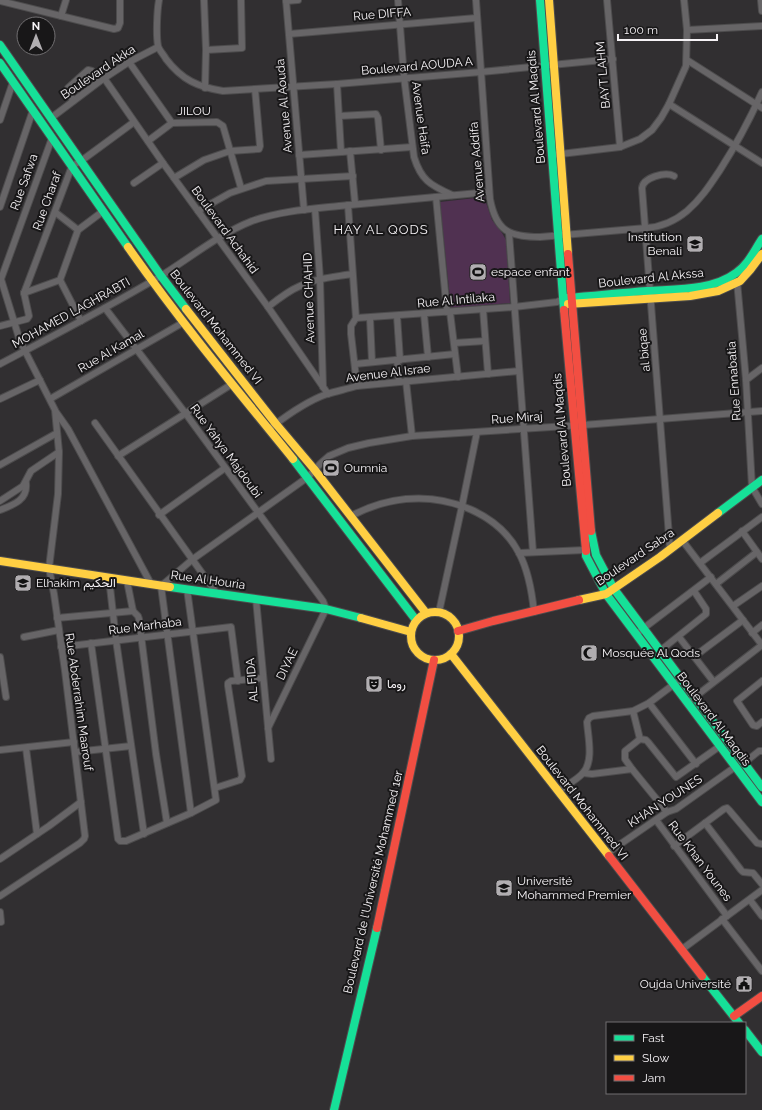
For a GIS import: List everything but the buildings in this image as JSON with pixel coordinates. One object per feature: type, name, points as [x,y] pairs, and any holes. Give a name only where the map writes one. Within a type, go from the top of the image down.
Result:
[{"type":"street","points":[[62,16],[66,0]]},
{"type":"street","points":[[0,1],[15,2],[62,16],[111,28],[118,28],[120,23],[120,0]]},
{"type":"street","points":[[158,0],[158,47]]},
{"type":"street","points":[[204,0],[206,50],[205,88]]},
{"type":"street","points":[[206,50],[242,48],[241,0]]},
{"type":"street","points":[[286,0],[298,0]]},
{"type":"street","name":"Avenue Al Aouda","points":[[286,0],[304,210]]},
{"type":"street","name":"Avenue Haifa","points":[[398,0],[404,77],[414,157],[420,174],[428,182],[453,195]]},
{"type":"street","name":"Avenue Addifa","points":[[476,0],[476,18],[491,207],[496,220],[501,227],[509,233]]},
{"type":"street","name":"Boulevard Al Maqdis","points":[[540,0],[558,235],[561,302],[574,425],[594,548],[599,563],[614,589],[762,787]]},
{"type":"street","name":"Boulevard Al Maqdis","points":[[549,0],[572,301],[584,425],[583,482],[585,550],[588,561],[606,594],[762,802]]},
{"type":"street","name":"BAYT LAHM","points":[[607,0],[620,147]]},
{"type":"street","points":[[552,155],[620,147],[640,139],[649,133],[661,118],[669,104],[687,60],[687,30],[684,0]]},
{"type":"street","points":[[761,0],[762,11]]},
{"type":"street","name":"Rue DIFFA","points":[[289,34],[476,18]]},
{"type":"street","points":[[687,30],[762,26]]},
{"type":"street","name":"Boulevard Mohammed VI","points":[[0,45],[161,276],[273,426],[308,477],[416,620]]},
{"type":"street","name":"Boulevard Akka","points":[[51,118],[129,62],[158,47]]},
{"type":"street","name":"Boulevard AOUDA A","points":[[158,47],[171,66],[180,75],[205,88],[223,91],[337,84],[613,59]]},
{"type":"street","points":[[687,60],[759,106]]},
{"type":"street","name":"JILOU","points":[[129,62],[172,123],[217,122],[223,126],[242,188]]},
{"type":"street","name":"Boulevard Mohammed VI","points":[[0,63],[72,166],[102,212],[152,281],[232,384],[314,469],[426,613]]},
{"type":"street","points":[[74,101],[68,88],[88,70],[92,71],[102,80]]},
{"type":"street","name":"Boulevard Achahid","points":[[102,80],[268,307],[328,394]]},
{"type":"street","points":[[0,120],[13,82]]},
{"type":"street","points":[[337,84],[341,152]]},
{"type":"street","points":[[174,178],[204,160],[230,151],[259,149],[255,89]]},
{"type":"street","points":[[533,552],[509,233],[523,237],[568,235],[656,227],[671,221],[691,207],[704,193],[759,106],[762,92]]},
{"type":"street","points":[[669,104],[762,163]]},
{"type":"street","points":[[0,208],[33,110]]},
{"type":"street","points":[[339,116],[376,114],[378,118],[381,150]]},
{"type":"street","name":"Rue Charaf","points":[[24,293],[72,166],[134,122]]},
{"type":"street","points":[[148,141],[172,123]]},
{"type":"street","name":"Rue Safwa","points":[[0,278],[52,138]]},
{"type":"street","points":[[299,155],[412,147]]},
{"type":"street","points":[[350,151],[355,203]]},
{"type":"street","points":[[134,183],[163,163]]},
{"type":"street","name":"al biqae","points":[[670,549],[642,188],[643,182],[663,174],[670,174],[674,176]]},
{"type":"street","points":[[198,211],[230,193],[266,181],[352,176]]},
{"type":"street","points":[[0,183],[8,185]]},
{"type":"street","points":[[152,281],[218,238],[256,220],[286,212],[355,203],[489,192]]},
{"type":"street","points":[[436,197],[448,312],[454,343],[458,377]]},
{"type":"street","points":[[348,205],[356,318],[351,326],[351,334],[357,386]]},
{"type":"street","name":"Avenue CHAHID","points":[[316,209],[320,279],[323,387]]},
{"type":"street","points":[[55,212],[78,230]]},
{"type":"street","points":[[81,321],[60,280],[78,230],[102,212]]},
{"type":"street","name":"Boulevard Al Akssa","points":[[651,295],[718,282],[735,274],[746,263],[762,239]]},
{"type":"street","points":[[561,302],[651,295],[704,294],[720,290],[737,283],[751,269],[762,254]]},
{"type":"street","points":[[268,307],[299,286],[320,279],[352,274]]},
{"type":"street","name":"Rue Ennabatia","points":[[735,274],[746,380],[752,487]]},
{"type":"street","points":[[0,278],[2,290],[25,351],[55,410],[68,429],[151,584]]},
{"type":"street","points":[[0,326],[27,319],[29,316],[24,293],[60,280]]},
{"type":"street","name":"MOHAMED LAGHRABTI","points":[[0,364],[152,281]]},
{"type":"street","name":"Rue Al Intilaka","points":[[356,318],[514,307],[561,302]]},
{"type":"street","name":"Rue Yahya Majdoubi","points":[[105,308],[186,414],[322,601],[326,609]]},
{"type":"street","points":[[483,309],[488,374]]},
{"type":"street","points":[[424,314],[428,357]]},
{"type":"street","points":[[397,316],[399,382]]},
{"type":"street","points":[[370,318],[372,362]]},
{"type":"street","name":"Rue Al Kamal","points":[[50,399],[184,322]]},
{"type":"street","points":[[454,343],[485,341]]},
{"type":"street","points":[[355,364],[455,354]]},
{"type":"street","points":[[746,380],[762,368]]},
{"type":"street","name":"Avenue Al Israe","points":[[273,426],[300,407],[328,394],[357,386],[519,371]]},
{"type":"street","points":[[0,399],[40,380]]},
{"type":"street","points":[[406,381],[412,436]]},
{"type":"street","points":[[118,456],[232,384]]},
{"type":"street","name":"Rue Abderrahim Maarouf","points":[[0,896],[84,839],[85,834],[59,630],[49,568],[58,494],[59,452],[55,410]]},
{"type":"street","name":"Rue Miraj","points":[[161,586],[193,559],[308,477],[314,469],[329,456],[348,448],[369,442],[412,436],[584,425],[762,410]]},
{"type":"street","points":[[95,424],[217,594]]},
{"type":"street","points":[[439,612],[477,432]]},
{"type":"street","points":[[0,464],[57,433]]},
{"type":"street","points":[[0,510],[23,498],[31,471],[59,452]]},
{"type":"street","points":[[159,515],[225,468]]},
{"type":"street","name":"Boulevard Sabra","points":[[458,630],[606,594],[660,557],[762,480]]},
{"type":"street","points":[[0,501],[26,484]]},
{"type":"street","points":[[752,487],[762,504]]},
{"type":"street","points":[[351,516],[383,503],[407,499],[428,499],[462,506],[476,512],[494,524],[508,538],[519,553],[531,590],[534,612]]},
{"type":"street","points":[[700,563],[762,517]]},
{"type":"street","points":[[742,532],[762,559]]},
{"type":"street","points":[[682,540],[762,645],[713,681],[687,703]]},
{"type":"street","points":[[519,553],[585,550]]},
{"type":"street","points":[[716,584],[757,552]]},
{"type":"street","name":"Rue Al Houria","points":[[0,561],[161,586],[326,609],[411,632]]},
{"type":"street","points":[[636,634],[711,577]]},
{"type":"street","points":[[109,578],[116,640],[144,834]]},
{"type":"street","points":[[128,581],[133,611],[138,616],[142,637],[156,754],[167,824]]},
{"type":"street","points":[[161,586],[191,813]]},
{"type":"street","points":[[733,606],[762,586]]},
{"type":"street","points":[[90,643],[118,839],[123,842],[167,824],[215,801],[215,788],[187,589]]},
{"type":"street","points":[[661,650],[706,614],[707,611],[694,591]]},
{"type":"street","name":"AL FIDA","points":[[256,599],[271,759]]},
{"type":"street","name":"DIYAE","points":[[268,728],[326,609]]},
{"type":"street","points":[[57,618],[133,611]]},
{"type":"street","points":[[439,612],[452,618],[458,630],[458,643],[451,654],[444,658],[434,660],[424,657],[416,651],[411,642],[413,625],[416,620],[426,613],[439,612]]},
{"type":"street","points":[[695,656],[743,620]]},
{"type":"street","points":[[752,632],[762,625]]},
{"type":"street","name":"Rue Marhaba","points":[[61,647],[231,627],[238,681]]},
{"type":"street","points":[[24,637],[59,630]]},
{"type":"street","points":[[679,637],[713,681]]},
{"type":"street","name":"Boulevard Mohammed VI","points":[[451,654],[738,1022]]},
{"type":"street","points":[[0,657],[6,697]]},
{"type":"street","name":"Boulevard de l'Université Mohammed 1er","points":[[334,1110],[386,888],[434,660]]},
{"type":"street","points":[[215,788],[240,780],[242,776],[228,683],[263,678]]},
{"type":"street","points":[[558,791],[583,773],[588,763],[587,722],[589,718],[592,716],[633,711],[649,703],[681,679]]},
{"type":"street","points":[[762,681],[737,701],[753,725],[757,726],[762,722]]},
{"type":"street","points":[[649,703],[696,764]]},
{"type":"street","points":[[633,711],[640,739],[643,738],[648,742],[676,777],[720,746]]},
{"type":"street","name":"Rue Khan Younes","points":[[640,739],[625,751],[625,759],[667,812]]},
{"type":"street","points":[[0,750],[74,742]]},
{"type":"street","points":[[75,752],[131,746]]},
{"type":"street","points":[[26,748],[37,834]]},
{"type":"street","points":[[744,763],[759,751],[762,751]]},
{"type":"street","name":"KHAN YOUNES","points":[[606,854],[667,812],[676,809],[735,767]]},
{"type":"street","points":[[583,773],[592,774],[632,769]]},
{"type":"street","points":[[0,859],[81,802]]},
{"type":"street","points":[[674,846],[727,808],[757,844],[762,844]]},
{"type":"street","name":"Rue Khan Younes","points":[[656,820],[762,971]]},
{"type":"street","points":[[705,823],[741,870],[744,872],[753,873],[762,884]]},
{"type":"street","points":[[681,950],[762,890]]},
{"type":"street","points":[[750,900],[762,916]]},
{"type":"street","points":[[0,912],[1,922]]},
{"type":"street","points":[[734,1016],[762,996]]},
{"type":"street","points":[[746,1031],[761,1048]]},
{"type":"shaded area","name":"espace enfant","points":[[484,197],[492,220],[506,240],[510,303],[451,308],[440,202]]},
{"type":"traffic: fast","points":[[540,0],[564,310]]},
{"type":"traffic: fast","points":[[0,45],[161,276],[186,309]]},
{"type":"traffic: fast","points":[[0,63],[128,247]]},
{"type":"traffic: fast","points":[[567,298],[693,288],[716,283],[726,279],[740,270],[762,239]]},
{"type":"traffic: fast","points":[[293,459],[416,620]]},
{"type":"traffic: fast","points":[[718,513],[762,480]]},
{"type":"traffic: fast","points":[[591,531],[596,555],[614,589],[762,787]]},
{"type":"traffic: fast","points":[[586,551],[586,556],[606,594],[762,802]]},
{"type":"traffic: fast","points":[[170,587],[326,609],[361,618]]},
{"type":"traffic: fast","points":[[334,1110],[377,928]]},
{"type":"traffic: fast","points":[[702,976],[738,1022]]},
{"type":"traffic: fast","points":[[746,1031],[762,1052]]},
{"type":"traffic: slow","points":[[549,0],[568,254]]},
{"type":"traffic: slow","points":[[128,247],[188,328],[293,459]]},
{"type":"traffic: slow","points":[[568,304],[690,296],[718,291],[740,281],[762,254]]},
{"type":"traffic: slow","points":[[186,309],[276,424],[314,469],[426,613]]},
{"type":"traffic: slow","points":[[579,600],[606,594],[660,557],[718,513]]},
{"type":"traffic: slow","points":[[0,561],[170,587]]},
{"type":"traffic: slow","points":[[430,612],[440,612],[452,619],[459,631],[459,636],[459,641],[452,653],[440,660],[430,660],[422,656],[415,649],[411,641],[411,631],[415,623],[422,616],[430,612]]},
{"type":"traffic: slow","points":[[361,618],[411,632]]},
{"type":"traffic: slow","points":[[451,654],[609,856]]},
{"type":"traffic: jam","points":[[568,254],[591,531]]},
{"type":"traffic: jam","points":[[564,310],[586,551]]},
{"type":"traffic: jam","points":[[458,631],[579,600]]},
{"type":"traffic: jam","points":[[377,928],[434,660]]},
{"type":"traffic: jam","points":[[609,856],[702,976]]},
{"type":"traffic: jam","points":[[734,1016],[762,996]]},
{"type":"place","name":"Institution Benali","points":[[695,244]]},
{"type":"place","name":"espace enfant","points":[[478,272]]},
{"type":"place","name":"Oumnia","points":[[331,468]]},
{"type":"place","name":"Elhakim الحكيم","points":[[23,583]]},
{"type":"place","name":"Mosquée Al Qods","points":[[589,653]]},
{"type":"place","name":"روما","points":[[374,684]]},
{"type":"place","name":"Université Mohammed Premier","points":[[504,888]]},
{"type":"place","name":"Oujda Université","points":[[744,984]]},
{"type":"district","name":"HAY AL QODS","points":[[381,229]]}]
